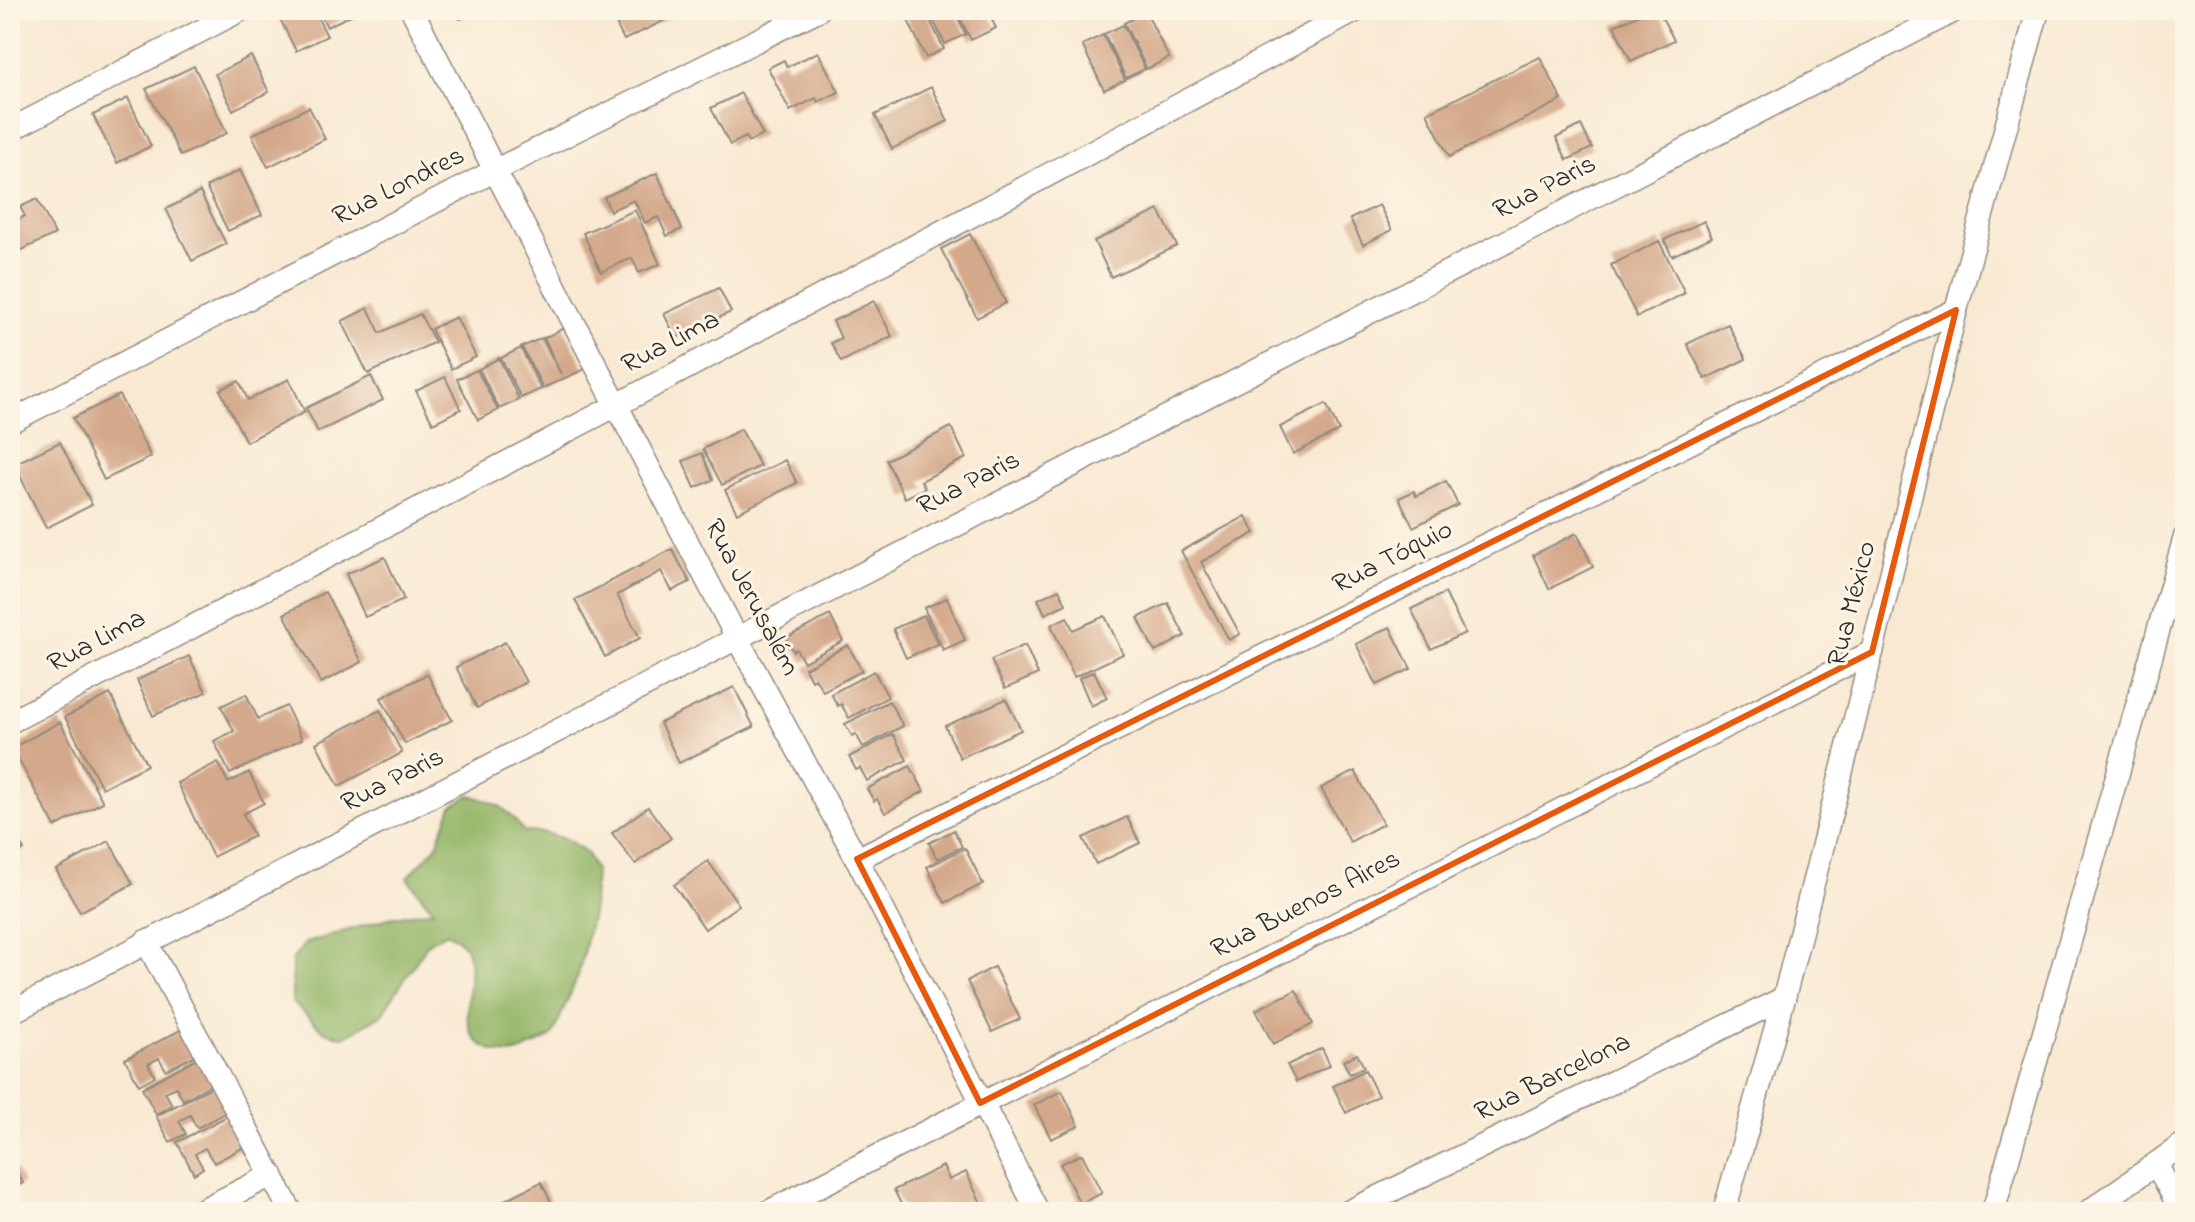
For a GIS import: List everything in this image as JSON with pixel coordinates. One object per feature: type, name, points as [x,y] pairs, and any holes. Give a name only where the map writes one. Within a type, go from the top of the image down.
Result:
[{"type":"street","points":[[10,130],[241,10]]},
{"type":"street","name":"Rua Jerusalém","points":[[412,10],[737,638],[857,859],[1038,1212]]},
{"type":"street","name":"Rua Londres","points":[[10,422],[496,170],[818,10]]},
{"type":"street","name":"Rua Lima","points":[[10,722],[617,405],[1357,10]]},
{"type":"street","name":"Rua Paris","points":[[10,1013],[1956,10]]},
{"type":"street","name":"Rua México","points":[[1724,1212],[1784,998],[1956,310],[2038,10]]},
{"type":"street","name":"Rua Tóquio","points":[[857,859],[1956,310]]},
{"type":"street","points":[[1993,1212],[2185,537]]},
{"type":"street","name":"Rua Buenos Aires","points":[[768,1212],[1872,652]]},
{"type":"street","points":[[146,941],[291,1212]]},
{"type":"street","name":"Rua Barcelona","points":[[1348,1212],[1784,998]]},
{"type":"street","points":[[2088,1212],[2185,1143]]},
{"type":"street","points":[[2156,1164],[2182,1212]]},
{"type":"street","points":[[198,1212],[272,1175]]},
{"type":"highlighted area","points":[[1956,310],[1872,652],[980,1103],[857,859]]},
{"type":"green space","points":[[470,795],[502,808],[524,832],[546,833],[567,840],[586,852],[595,871],[592,913],[578,976],[552,1036],[510,1054],[492,1050],[473,1037],[467,1014],[469,960],[464,946],[447,932],[429,942],[381,1015],[344,1037],[325,1032],[292,1002],[292,960],[305,943],[389,918],[433,910],[407,878],[436,847],[452,806]]},
{"type":"building","points":[[287,10],[314,10],[327,36],[296,51],[278,15]]},
{"type":"building","points":[[318,10],[354,10],[355,13],[327,27]]},
{"type":"building","points":[[456,10],[479,10],[460,19]]},
{"type":"building","points":[[609,10],[669,10],[672,17],[624,40]]},
{"type":"building","points":[[903,10],[925,10],[944,49],[926,58]]},
{"type":"building","points":[[928,10],[954,10],[966,34],[945,44]]},
{"type":"building","points":[[956,10],[987,10],[996,28],[971,40]]},
{"type":"building","points":[[1648,10],[1658,10],[1674,40],[1631,61],[1614,26]]},
{"type":"building","points":[[1146,12],[1169,58],[1147,69],[1124,23]]},
{"type":"building","points":[[1123,25],[1145,69],[1126,78],[1104,34]]},
{"type":"building","points":[[1103,35],[1125,80],[1104,90],[1082,45]]},
{"type":"building","points":[[818,52],[839,92],[818,102],[816,98],[790,111],[768,68],[784,60],[787,67]]},
{"type":"building","points":[[251,56],[269,92],[233,110],[215,74]]},
{"type":"building","points":[[1540,57],[1562,100],[1449,157],[1427,113]]},
{"type":"building","points":[[194,66],[227,133],[181,156],[146,89]]},
{"type":"building","points":[[931,87],[948,121],[892,149],[875,115]]},
{"type":"building","points":[[741,93],[763,135],[748,142],[746,137],[730,145],[711,108]]},
{"type":"building","points":[[128,98],[151,146],[117,163],[93,115]]},
{"type":"building","points":[[309,107],[325,139],[268,167],[252,135]]},
{"type":"building","points":[[1581,125],[1592,148],[1567,160],[1556,138]]},
{"type":"building","points":[[240,170],[262,215],[228,231],[206,187]]},
{"type":"building","points":[[657,173],[682,229],[667,236],[658,217],[645,223],[634,200],[610,211],[604,197]]},
{"type":"building","points":[[200,192],[226,244],[192,261],[166,209]]},
{"type":"building","points":[[37,199],[55,234],[10,256],[10,224],[25,216],[20,207]]},
{"type":"building","points":[[1379,205],[1392,230],[1363,245],[1350,219]]},
{"type":"building","points":[[635,210],[660,264],[639,273],[632,258],[601,272],[583,233]]},
{"type":"building","points":[[1159,210],[1177,246],[1111,277],[1094,241]]},
{"type":"building","points":[[1704,221],[1712,237],[1672,256],[1664,240]]},
{"type":"building","points":[[970,234],[1006,303],[977,318],[941,249]]},
{"type":"building","points":[[1659,241],[1685,293],[1637,317],[1611,265]]},
{"type":"building","points":[[719,288],[731,312],[676,338],[664,314]]},
{"type":"building","points":[[874,301],[892,336],[841,362],[831,343],[841,338],[833,321]]},
{"type":"building","points":[[368,308],[380,333],[420,314],[435,342],[368,374],[342,321]]},
{"type":"building","points":[[456,317],[476,357],[451,369],[431,329]]},
{"type":"building","points":[[1728,324],[1746,359],[1705,379],[1687,344]]},
{"type":"building","points":[[564,328],[585,369],[543,388],[522,347],[542,338],[561,374],[544,338]]},
{"type":"building","points":[[521,348],[541,389],[521,398],[501,358]]},
{"type":"building","points":[[499,358],[519,400],[499,409],[479,369]]},
{"type":"building","points":[[477,370],[498,410],[478,420],[457,379]]},
{"type":"building","points":[[371,376],[383,400],[318,432],[306,408]]},
{"type":"building","points":[[445,377],[461,409],[433,423],[416,391]]},
{"type":"building","points":[[289,379],[305,412],[246,442],[220,390],[239,381],[248,400]]},
{"type":"building","points":[[119,395],[151,457],[104,480],[73,418]]},
{"type":"building","points":[[1326,404],[1339,431],[1293,454],[1280,427]]},
{"type":"building","points":[[951,427],[966,458],[921,481],[925,488],[905,498],[886,460]]},
{"type":"building","points":[[741,429],[760,466],[722,485],[703,449]]},
{"type":"building","points":[[60,442],[92,505],[46,528],[14,464]]},
{"type":"building","points":[[702,453],[713,480],[695,488],[683,461]]},
{"type":"building","points":[[785,460],[797,483],[737,513],[725,490]]},
{"type":"building","points":[[1446,481],[1458,505],[1413,527],[1399,498],[1414,491],[1416,496]]},
{"type":"building","points":[[1246,516],[1255,533],[1201,562],[1240,634],[1229,640],[1181,551]]},
{"type":"building","points":[[1577,533],[1593,567],[1549,589],[1533,555]]},
{"type":"building","points":[[672,549],[690,582],[672,591],[661,571],[617,595],[640,638],[605,657],[575,600]]},
{"type":"building","points":[[385,557],[404,600],[365,617],[346,574]]},
{"type":"building","points":[[1059,589],[1066,604],[1045,614],[1038,599]]},
{"type":"building","points":[[325,592],[362,662],[321,683],[284,614]]},
{"type":"building","points":[[1445,593],[1465,633],[1431,649],[1411,609]]},
{"type":"building","points":[[947,598],[965,640],[943,650],[924,608]]},
{"type":"building","points":[[1168,603],[1185,636],[1155,652],[1138,618]]},
{"type":"building","points":[[830,615],[843,641],[804,662],[786,638]]},
{"type":"building","points":[[924,615],[938,644],[906,658],[893,629]]},
{"type":"building","points":[[1105,616],[1123,654],[1074,677],[1051,625],[1067,617],[1073,630]]},
{"type":"building","points":[[1390,627],[1411,669],[1377,685],[1356,644]]},
{"type":"building","points":[[505,642],[526,682],[477,708],[456,667]]},
{"type":"building","points":[[848,645],[862,671],[823,691],[815,678],[811,680],[805,668]]},
{"type":"building","points":[[1025,645],[1038,674],[1005,689],[991,660]]},
{"type":"building","points":[[189,656],[206,692],[153,716],[137,680]]},
{"type":"building","points":[[874,671],[888,697],[849,718],[831,694]]},
{"type":"building","points":[[1094,671],[1107,698],[1091,706],[1079,678]]},
{"type":"building","points":[[427,674],[452,720],[405,744],[381,698]]},
{"type":"building","points":[[734,687],[754,727],[679,763],[660,723]]},
{"type":"building","points":[[110,694],[147,765],[102,788],[65,717]]},
{"type":"building","points":[[246,694],[258,719],[286,706],[302,739],[230,774],[214,741],[234,731],[221,706]]},
{"type":"building","points":[[1006,699],[1021,730],[960,758],[945,726]]},
{"type":"building","points":[[889,701],[903,726],[863,747],[856,734],[852,736],[845,724]]},
{"type":"building","points":[[380,710],[402,753],[339,786],[316,743]]},
{"type":"building","points":[[60,722],[103,802],[55,827],[12,748]]},
{"type":"building","points":[[893,734],[907,760],[867,781],[849,757]]},
{"type":"building","points":[[218,762],[228,783],[249,772],[264,803],[243,814],[254,836],[213,857],[177,783]]},
{"type":"building","points":[[910,766],[924,791],[885,813],[867,789]]},
{"type":"building","points":[[1355,771],[1383,824],[1350,842],[1321,788]]},
{"type":"building","points":[[648,807],[671,838],[635,864],[612,833]]},
{"type":"building","points":[[1127,817],[1140,843],[1096,864],[1083,838]]},
{"type":"building","points":[[954,830],[962,847],[937,859],[929,843]]},
{"type":"building","points":[[109,841],[133,884],[80,912],[56,870]]},
{"type":"building","points":[[19,842],[24,850],[12,856],[10,847]]},
{"type":"building","points":[[965,848],[983,884],[945,903],[927,867]]},
{"type":"building","points":[[708,861],[739,905],[705,929],[674,885]]},
{"type":"building","points":[[994,967],[1020,1019],[992,1032],[967,981]]},
{"type":"building","points":[[1296,990],[1313,1024],[1273,1044],[1256,1010]]},
{"type":"building","points":[[184,1028],[198,1054],[166,1070],[159,1058],[148,1064],[155,1076],[139,1085],[125,1059]]},
{"type":"building","points":[[1322,1048],[1330,1065],[1296,1082],[1287,1065]]},
{"type":"building","points":[[1357,1054],[1364,1067],[1350,1074],[1343,1061]]},
{"type":"building","points":[[200,1056],[215,1082],[183,1100],[176,1087],[165,1092],[172,1105],[156,1114],[142,1088]]},
{"type":"building","points":[[1365,1070],[1378,1096],[1346,1113],[1333,1086]]},
{"type":"building","points":[[215,1085],[229,1111],[197,1128],[190,1115],[179,1121],[186,1134],[170,1142],[156,1116]]},
{"type":"building","points":[[1062,1091],[1079,1126],[1051,1139],[1034,1105]]},
{"type":"building","points":[[235,1112],[252,1143],[214,1163],[205,1148],[195,1154],[203,1168],[194,1174],[177,1142]]},
{"type":"building","points":[[1082,1154],[1102,1193],[1080,1204],[1060,1164]]},
{"type":"building","points":[[10,1159],[23,1183],[10,1190]]},
{"type":"building","points":[[943,1166],[949,1180],[966,1172],[984,1209],[979,1212],[905,1212],[894,1190]]},
{"type":"building","points":[[541,1182],[556,1212],[506,1212],[501,1202]]}]
